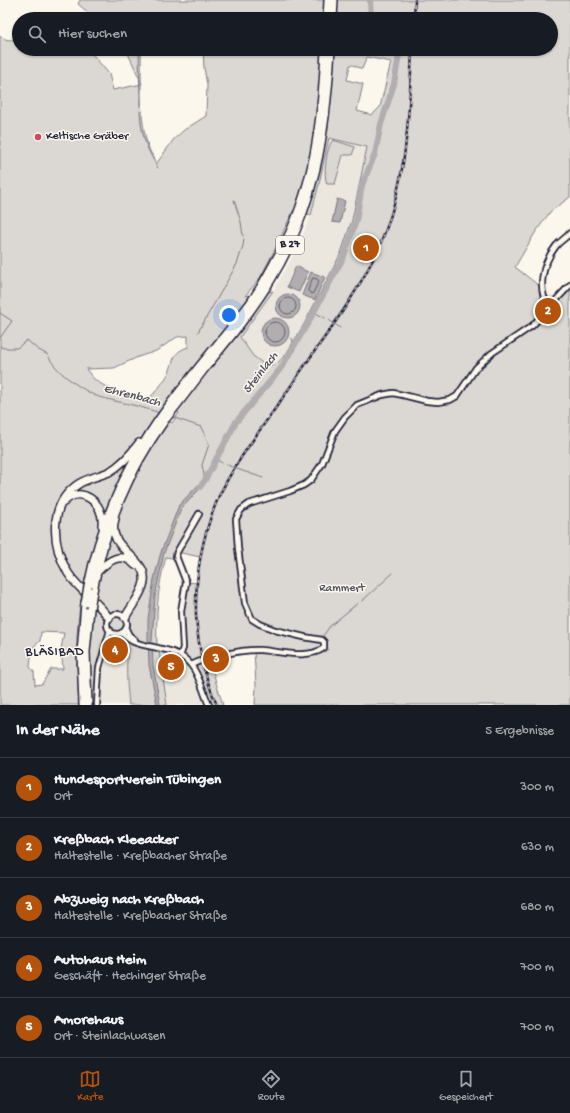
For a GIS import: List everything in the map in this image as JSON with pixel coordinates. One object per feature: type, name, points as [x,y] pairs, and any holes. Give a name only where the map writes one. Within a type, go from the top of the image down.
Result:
[{"type":"highway","points":[[327,12],[328,0]]},
{"type":"highway","points":[[333,12],[334,0]]},
{"type":"highway","name":"B 27","points":[[171,408],[251,302],[280,253],[293,226],[303,198],[316,149],[325,56]]},
{"type":"highway","name":"B 27","points":[[82,705],[81,653],[87,606],[94,558],[106,520],[135,457],[161,420],[255,305],[271,280],[298,228],[308,200],[321,149],[330,56]]},
{"type":"highway","points":[[111,616],[79,586],[68,573],[61,557],[57,542],[55,530],[57,512],[64,498],[73,489],[81,483],[110,471],[123,461],[161,420]]},
{"type":"highway","name":"B 27","points":[[90,588],[111,522],[140,460],[161,420]]},
{"type":"highway","points":[[123,616],[140,592],[144,579],[140,566],[122,548],[115,537],[114,523],[125,491]]},
{"type":"highway","points":[[94,558],[96,544],[102,524],[103,517],[101,510],[93,500],[86,496],[72,497],[66,500],[61,507],[57,524],[57,535],[63,558],[79,583],[111,616]]},
{"type":"highway","points":[[96,572],[106,563],[115,558],[132,561],[138,568],[141,574],[140,586],[138,592],[123,616]]},
{"type":"highway","name":"B 27","points":[[87,606],[86,652],[88,705]]},
{"type":"street","points":[[549,307],[542,283],[545,266],[556,246],[570,233]]},
{"type":"street","points":[[191,664],[224,655],[250,651],[260,650],[291,654],[317,651],[324,648],[324,642],[322,640],[275,630],[252,619],[245,603],[238,548],[236,520],[241,510],[249,504],[290,491],[311,480],[322,464],[335,431],[345,417],[357,405],[382,395],[392,393],[438,402],[450,400],[457,396],[476,368],[492,353],[532,326],[570,285]]},
{"type":"street","points":[[180,656],[184,648],[181,611],[186,582],[176,556],[200,514]]},
{"type":"street","points":[[126,629],[121,633],[115,633],[110,630],[107,624],[111,616],[123,616],[127,623],[126,629],[130,636],[142,644]]},
{"type":"street","points":[[97,705],[99,668],[110,630]]},
{"type":"street","points":[[107,642],[115,633]]},
{"type":"street","points":[[121,633],[131,641],[169,651],[180,656],[191,664],[209,705]]},
{"type":"shaded area","points":[[329,138],[367,147],[352,221],[341,253],[304,324],[286,354],[276,365],[265,365],[253,356],[240,337],[273,291],[295,252],[311,215],[325,162]]},
{"type":"shaded area","points":[[111,637],[129,644],[127,656],[127,688],[129,705],[97,705],[98,676],[107,642]]},
{"type":"shaded area","points":[[159,648],[169,651],[191,665],[209,705],[167,705]]},
{"type":"green space","name":"Rammert","points":[[80,0],[570,0],[570,197],[550,212],[535,233],[515,267],[543,289],[548,305],[570,288],[570,705],[255,705],[256,685],[254,651],[210,659],[223,705],[209,705],[198,677],[182,654],[181,611],[186,582],[197,583],[200,557],[177,552],[177,559],[166,557],[158,602],[157,648],[159,651],[167,705],[129,705],[127,667],[129,645],[112,637],[103,652],[99,669],[97,705],[91,705],[91,646],[93,611],[95,608],[82,596],[79,609],[77,636],[79,705],[0,705],[0,36],[5,39],[12,39],[12,56],[94,56],[109,74],[113,90],[141,84],[143,125],[149,149],[157,163],[174,139],[184,130],[206,116],[207,85],[203,56],[558,56],[558,12],[88,12],[78,4]],"holes":[[[367,57],[391,62],[380,107],[372,115],[357,111],[363,84],[347,80],[350,65],[362,69]],[[329,138],[367,147],[352,220],[341,253],[304,324],[286,354],[276,365],[265,365],[253,356],[240,337],[273,291],[245,296],[260,278],[293,211],[311,215]],[[188,336],[188,347],[178,352],[165,379],[147,401],[112,390],[94,379],[86,369],[114,368],[156,351],[177,337]],[[168,406],[179,413],[172,423],[159,417]],[[41,632],[64,633],[61,649],[63,669],[51,669],[42,684],[35,685],[34,672],[30,667],[32,648],[40,641]]]},
{"type":"green space","points":[[129,56],[141,56],[141,82]]},
{"type":"green space","points":[[333,140],[355,147],[352,155],[343,155],[335,184],[327,184],[325,175],[326,162]]},
{"type":"water","points":[[337,199],[345,201],[340,223],[332,222]]},
{"type":"water","points":[[296,266],[308,272],[299,292],[287,287]]},
{"type":"water","points":[[311,272],[325,277],[315,300],[302,295]]},
{"type":"water","points":[[288,294],[293,295],[299,301],[299,311],[293,317],[288,318],[283,317],[277,311],[276,306],[277,301],[283,295]]},
{"type":"water","points":[[275,318],[285,322],[289,332],[285,342],[275,346],[265,342],[261,332],[265,322]]},
{"type":"water","points":[[204,479],[206,482],[181,509],[164,553],[160,572],[155,597],[152,641],[153,665],[160,705],[157,705],[149,665],[148,640],[148,619],[154,579],[161,552],[179,505]]},
{"type":"waterway","name":"Steinlach","points":[[370,0],[371,12]]},
{"type":"waterway","points":[[139,56],[140,107]]},
{"type":"waterway","name":"Steinlach","points":[[200,487],[236,422],[281,368],[308,323],[344,256],[356,221],[362,185],[375,154],[381,124],[394,84],[399,56]]},
{"type":"waterway","points":[[140,111],[145,141],[158,168]]},
{"type":"waterway","points":[[234,200],[241,222],[243,236]]},
{"type":"waterway","points":[[198,332],[237,264],[244,239]]},
{"type":"waterway","points":[[314,312],[325,318]]},
{"type":"waterway","name":"Ehrenbach","points":[[0,313],[12,321],[0,338]]},
{"type":"waterway","points":[[329,320],[333,323]]},
{"type":"waterway","points":[[336,325],[340,328]]},
{"type":"waterway","name":"Steinlach","points":[[292,338],[294,346]]},
{"type":"waterway","name":"Ehrenbach","points":[[0,346],[3,348],[17,348],[27,340],[37,349],[48,355],[56,367],[81,388],[101,398],[138,406],[160,413]]},
{"type":"waterway","name":"Ehrenbach","points":[[172,417],[201,427],[209,444],[202,465],[205,480]]},
{"type":"waterway","name":"Steinlach","points":[[216,459],[222,463]]},
{"type":"waterway","points":[[226,464],[232,467]]},
{"type":"waterway","points":[[237,469],[263,478]]},
{"type":"waterway","points":[[362,601],[393,573]]},
{"type":"waterway","points":[[323,636],[330,626],[358,603]]},
{"type":"railway","points":[[414,12],[415,0]]},
{"type":"railway","points":[[217,705],[202,661],[196,615],[197,584],[204,539],[213,510],[235,466],[349,302],[378,249],[388,225],[401,176],[408,126],[412,56]]},
{"type":"place","name":"Keltische Gräber","points":[[38,137]]},
{"type":"place","name":"Hundesportverein Tübingen","points":[[366,248]]},
{"type":"place","name":"Kreßbach Kleeacker","points":[[548,311]]},
{"type":"place","name":"Autohaus Heim","points":[[115,650]]},
{"type":"place","name":"Abzweig nach Kreßbach","points":[[216,659]]},
{"type":"place","name":"Amorehaus","points":[[171,667]]},
{"type":"district","name":"BLÄSIBAD","points":[[55,652]]}]
